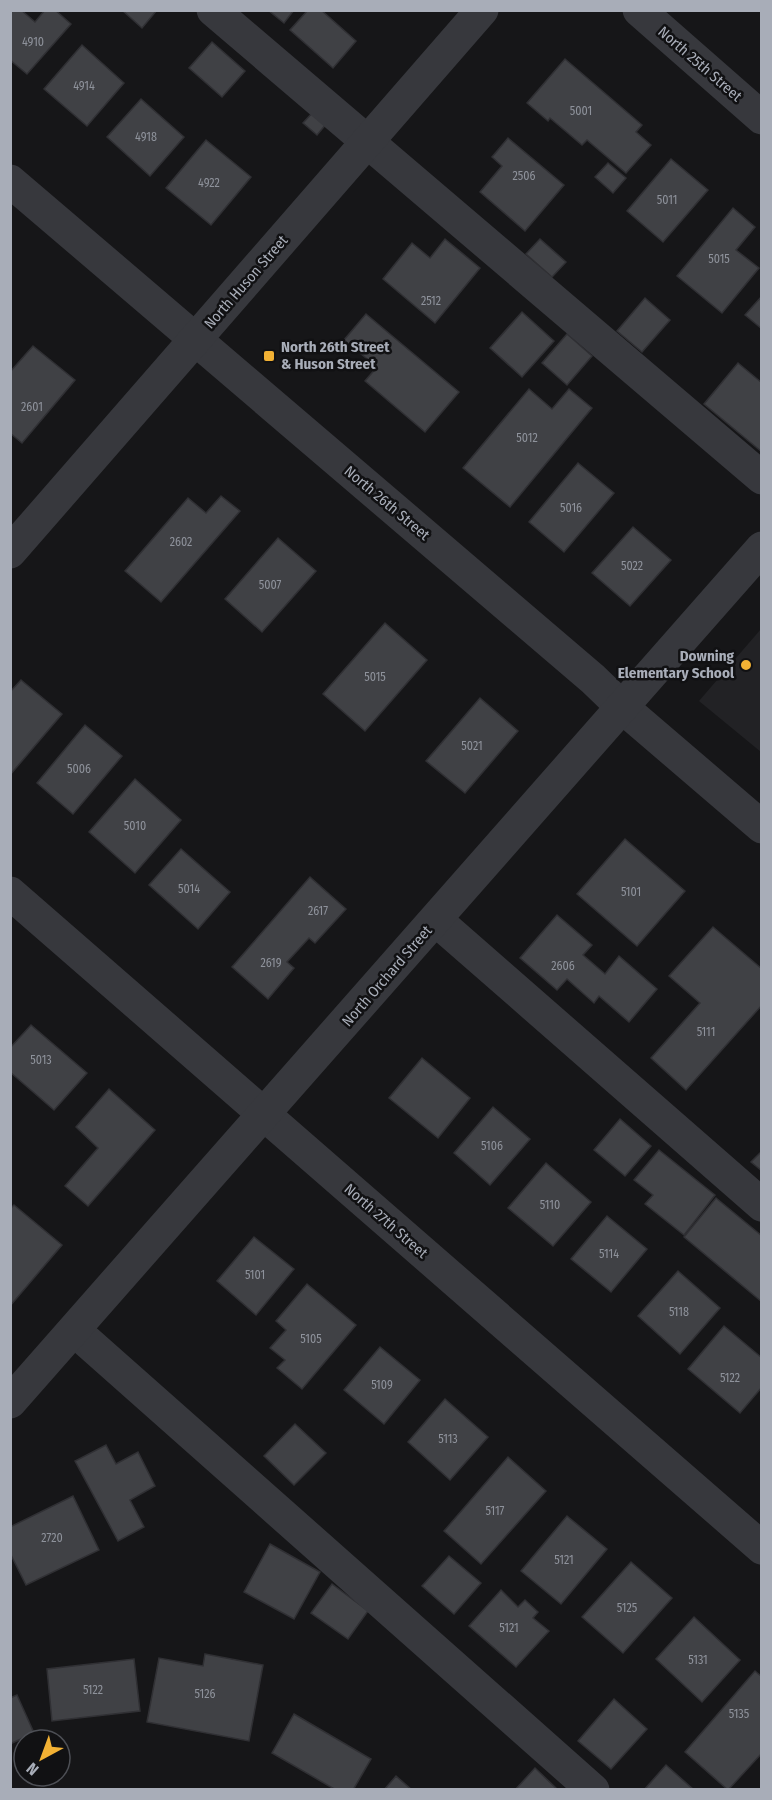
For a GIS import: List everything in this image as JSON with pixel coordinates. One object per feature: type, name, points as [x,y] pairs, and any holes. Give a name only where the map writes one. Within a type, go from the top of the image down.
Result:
[{"type":"street","points":[[213,10],[762,478]]},
{"type":"street","name":"North Huson Street","points":[[13,544],[195,340],[482,10]]},
{"type":"street","name":"North 25th Street","points":[[639,10],[762,118]]},
{"type":"street","name":"North 26th Street","points":[[10,181],[575,663],[622,707],[762,827]]},
{"type":"street","name":"North Orchard Street","points":[[14,1391],[75,1330],[762,548]]},
{"type":"street","name":"North 27th Street","points":[[10,893],[762,1548]]},
{"type":"street","points":[[436,920],[762,1205]]},
{"type":"street","points":[[75,1330],[593,1790]]},
{"type":"shaded area","name":"Downing Elementary School","points":[[761,629],[761,752],[699,701]]},
{"type":"building","points":[[10,10],[21,10],[35,22],[45,10],[55,10],[71,24],[27,74],[10,60]]},
{"type":"building","points":[[122,10],[157,10],[142,28]]},
{"type":"building","points":[[268,10],[294,10],[284,23]]},
{"type":"building","points":[[308,10],[321,10],[356,41],[333,68],[290,30]]},
{"type":"building","points":[[212,42],[245,71],[222,97],[189,68]]},
{"type":"building","points":[[82,45],[124,83],[87,126],[44,89]]},
{"type":"building","points":[[565,59],[642,125],[636,132],[651,145],[626,173],[587,140],[582,145],[550,118],[548,121],[527,103]]},
{"type":"building","points":[[141,99],[184,137],[150,176],[107,137]]},
{"type":"building","points":[[314,111],[327,123],[317,135],[303,123]]},
{"type":"building","points":[[508,138],[564,185],[525,231],[480,192],[502,166],[492,157]]},
{"type":"building","points":[[206,140],[251,177],[211,225],[166,188]]},
{"type":"building","points":[[671,159],[708,190],[663,242],[627,211]]},
{"type":"building","points":[[608,163],[626,178],[613,193],[595,177]]},
{"type":"building","points":[[733,208],[755,227],[736,250],[759,268],[722,313],[677,276]]},
{"type":"building","points":[[445,239],[480,268],[435,323],[383,279],[412,243],[430,258]]},
{"type":"building","points":[[540,239],[566,262],[552,277],[526,254]]},
{"type":"building","points":[[762,296],[762,329],[745,315]]},
{"type":"building","points":[[645,298],[670,320],[642,352],[617,331]]},
{"type":"building","points":[[522,312],[554,341],[522,377],[490,348]]},
{"type":"building","points":[[366,314],[459,392],[425,432],[365,381],[377,367],[344,340]]},
{"type":"building","points":[[567,334],[592,356],[567,385],[542,363]]},
{"type":"building","points":[[33,346],[75,380],[22,443],[10,433],[10,372]]},
{"type":"building","points":[[738,363],[762,383],[762,452],[704,404]]},
{"type":"building","points":[[529,389],[552,409],[569,389],[592,408],[510,507],[463,468]]},
{"type":"building","points":[[578,463],[614,493],[564,552],[529,522]]},
{"type":"building","points":[[221,496],[240,511],[161,602],[125,571],[188,498],[206,513]]},
{"type":"building","points":[[633,527],[671,560],[630,606],[592,573]]},
{"type":"building","points":[[278,538],[316,571],[262,632],[225,599]]},
{"type":"building","points":[[385,623],[427,660],[365,731],[323,694]]},
{"type":"building","points":[[21,680],[62,714],[10,775],[10,692]]},
{"type":"building","points":[[480,698],[518,731],[465,793],[426,761]]},
{"type":"building","points":[[85,725],[122,756],[73,814],[37,783]]},
{"type":"building","points":[[135,779],[181,820],[135,873],[89,832]]},
{"type":"building","points":[[625,839],[685,891],[637,946],[577,894]]},
{"type":"building","points":[[181,849],[230,892],[198,929],[149,885]]},
{"type":"building","points":[[310,877],[346,909],[315,943],[309,938],[287,962],[294,968],[268,999],[232,967]]},
{"type":"building","points":[[557,915],[592,945],[583,955],[605,974],[619,956],[657,989],[629,1022],[599,996],[594,1003],[567,979],[557,990],[520,958]]},
{"type":"building","points":[[713,927],[762,969],[762,1005],[686,1090],[651,1058],[700,1003],[669,976]]},
{"type":"building","points":[[31,1025],[87,1073],[54,1110],[10,1072],[10,1048]]},
{"type":"building","points":[[422,1058],[470,1098],[438,1138],[389,1098]]},
{"type":"building","points":[[109,1089],[155,1130],[88,1206],[65,1186],[98,1148],[76,1127]]},
{"type":"building","points":[[493,1107],[530,1139],[490,1185],[454,1153]]},
{"type":"building","points":[[620,1119],[651,1146],[625,1176],[594,1150]]},
{"type":"building","points":[[659,1150],[715,1195],[684,1235],[645,1204],[653,1195],[634,1180]]},
{"type":"building","points":[[762,1151],[762,1171],[751,1162]]},
{"type":"building","points":[[546,1163],[591,1202],[553,1246],[508,1208]]},
{"type":"building","points":[[716,1198],[762,1236],[762,1302],[684,1237]]},
{"type":"building","points":[[14,1205],[62,1245],[10,1306],[10,1209]]},
{"type":"building","points":[[607,1216],[647,1249],[611,1292],[571,1259]]},
{"type":"building","points":[[254,1237],[294,1269],[256,1315],[217,1281]]},
{"type":"building","points":[[678,1271],[720,1308],[680,1354],[638,1316]]},
{"type":"building","points":[[307,1284],[356,1325],[302,1389],[277,1368],[285,1360],[270,1348],[286,1330],[276,1321]]},
{"type":"building","points":[[724,1326],[762,1358],[762,1387],[740,1413],[688,1369]]},
{"type":"building","points":[[380,1347],[420,1380],[384,1424],[344,1390]]},
{"type":"building","points":[[445,1399],[488,1437],[450,1480],[408,1442]]},
{"type":"building","points":[[295,1424],[326,1453],[294,1485],[264,1456]]},
{"type":"building","points":[[106,1445],[116,1464],[138,1452],[155,1486],[130,1500],[144,1527],[118,1541],[75,1461]]},
{"type":"building","points":[[508,1457],[546,1491],[481,1564],[444,1531]]},
{"type":"building","points":[[73,1496],[99,1550],[26,1585],[10,1553],[10,1527]]},
{"type":"building","points":[[567,1516],[607,1549],[561,1604],[521,1571]]},
{"type":"building","points":[[270,1544],[320,1572],[294,1619],[244,1592]]},
{"type":"building","points":[[449,1556],[481,1583],[454,1614],[422,1586]]},
{"type":"building","points":[[631,1562],[672,1598],[623,1653],[582,1617]]},
{"type":"building","points":[[332,1584],[368,1611],[348,1639],[311,1613]]},
{"type":"building","points":[[501,1590],[518,1607],[525,1600],[538,1612],[533,1618],[549,1631],[516,1667],[469,1626]]},
{"type":"building","points":[[694,1617],[740,1660],[702,1702],[656,1659]]},
{"type":"building","points":[[205,1654],[263,1665],[249,1741],[147,1722],[159,1658],[203,1666]]},
{"type":"building","points":[[134,1659],[140,1711],[52,1721],[47,1669]]},
{"type":"building","points":[[755,1671],[762,1677],[762,1753],[728,1790],[685,1752]]},
{"type":"building","points":[[17,1695],[32,1728],[12,1728],[12,1743],[10,1744],[10,1698]]},
{"type":"building","points":[[614,1699],[647,1729],[611,1769],[578,1741]]},
{"type":"building","points":[[294,1714],[371,1759],[353,1790],[336,1790],[272,1753]]},
{"type":"building","points":[[666,1765],[694,1790],[644,1790]]},
{"type":"building","points":[[535,1768],[558,1790],[515,1790]]},
{"type":"building","points":[[396,1776],[412,1790],[384,1790]]},
{"type":"place","name":"North 26th Street & Huson Street","points":[[269,356]]},
{"type":"place","name":"Downing Elementary School","points":[[746,665]]}]
